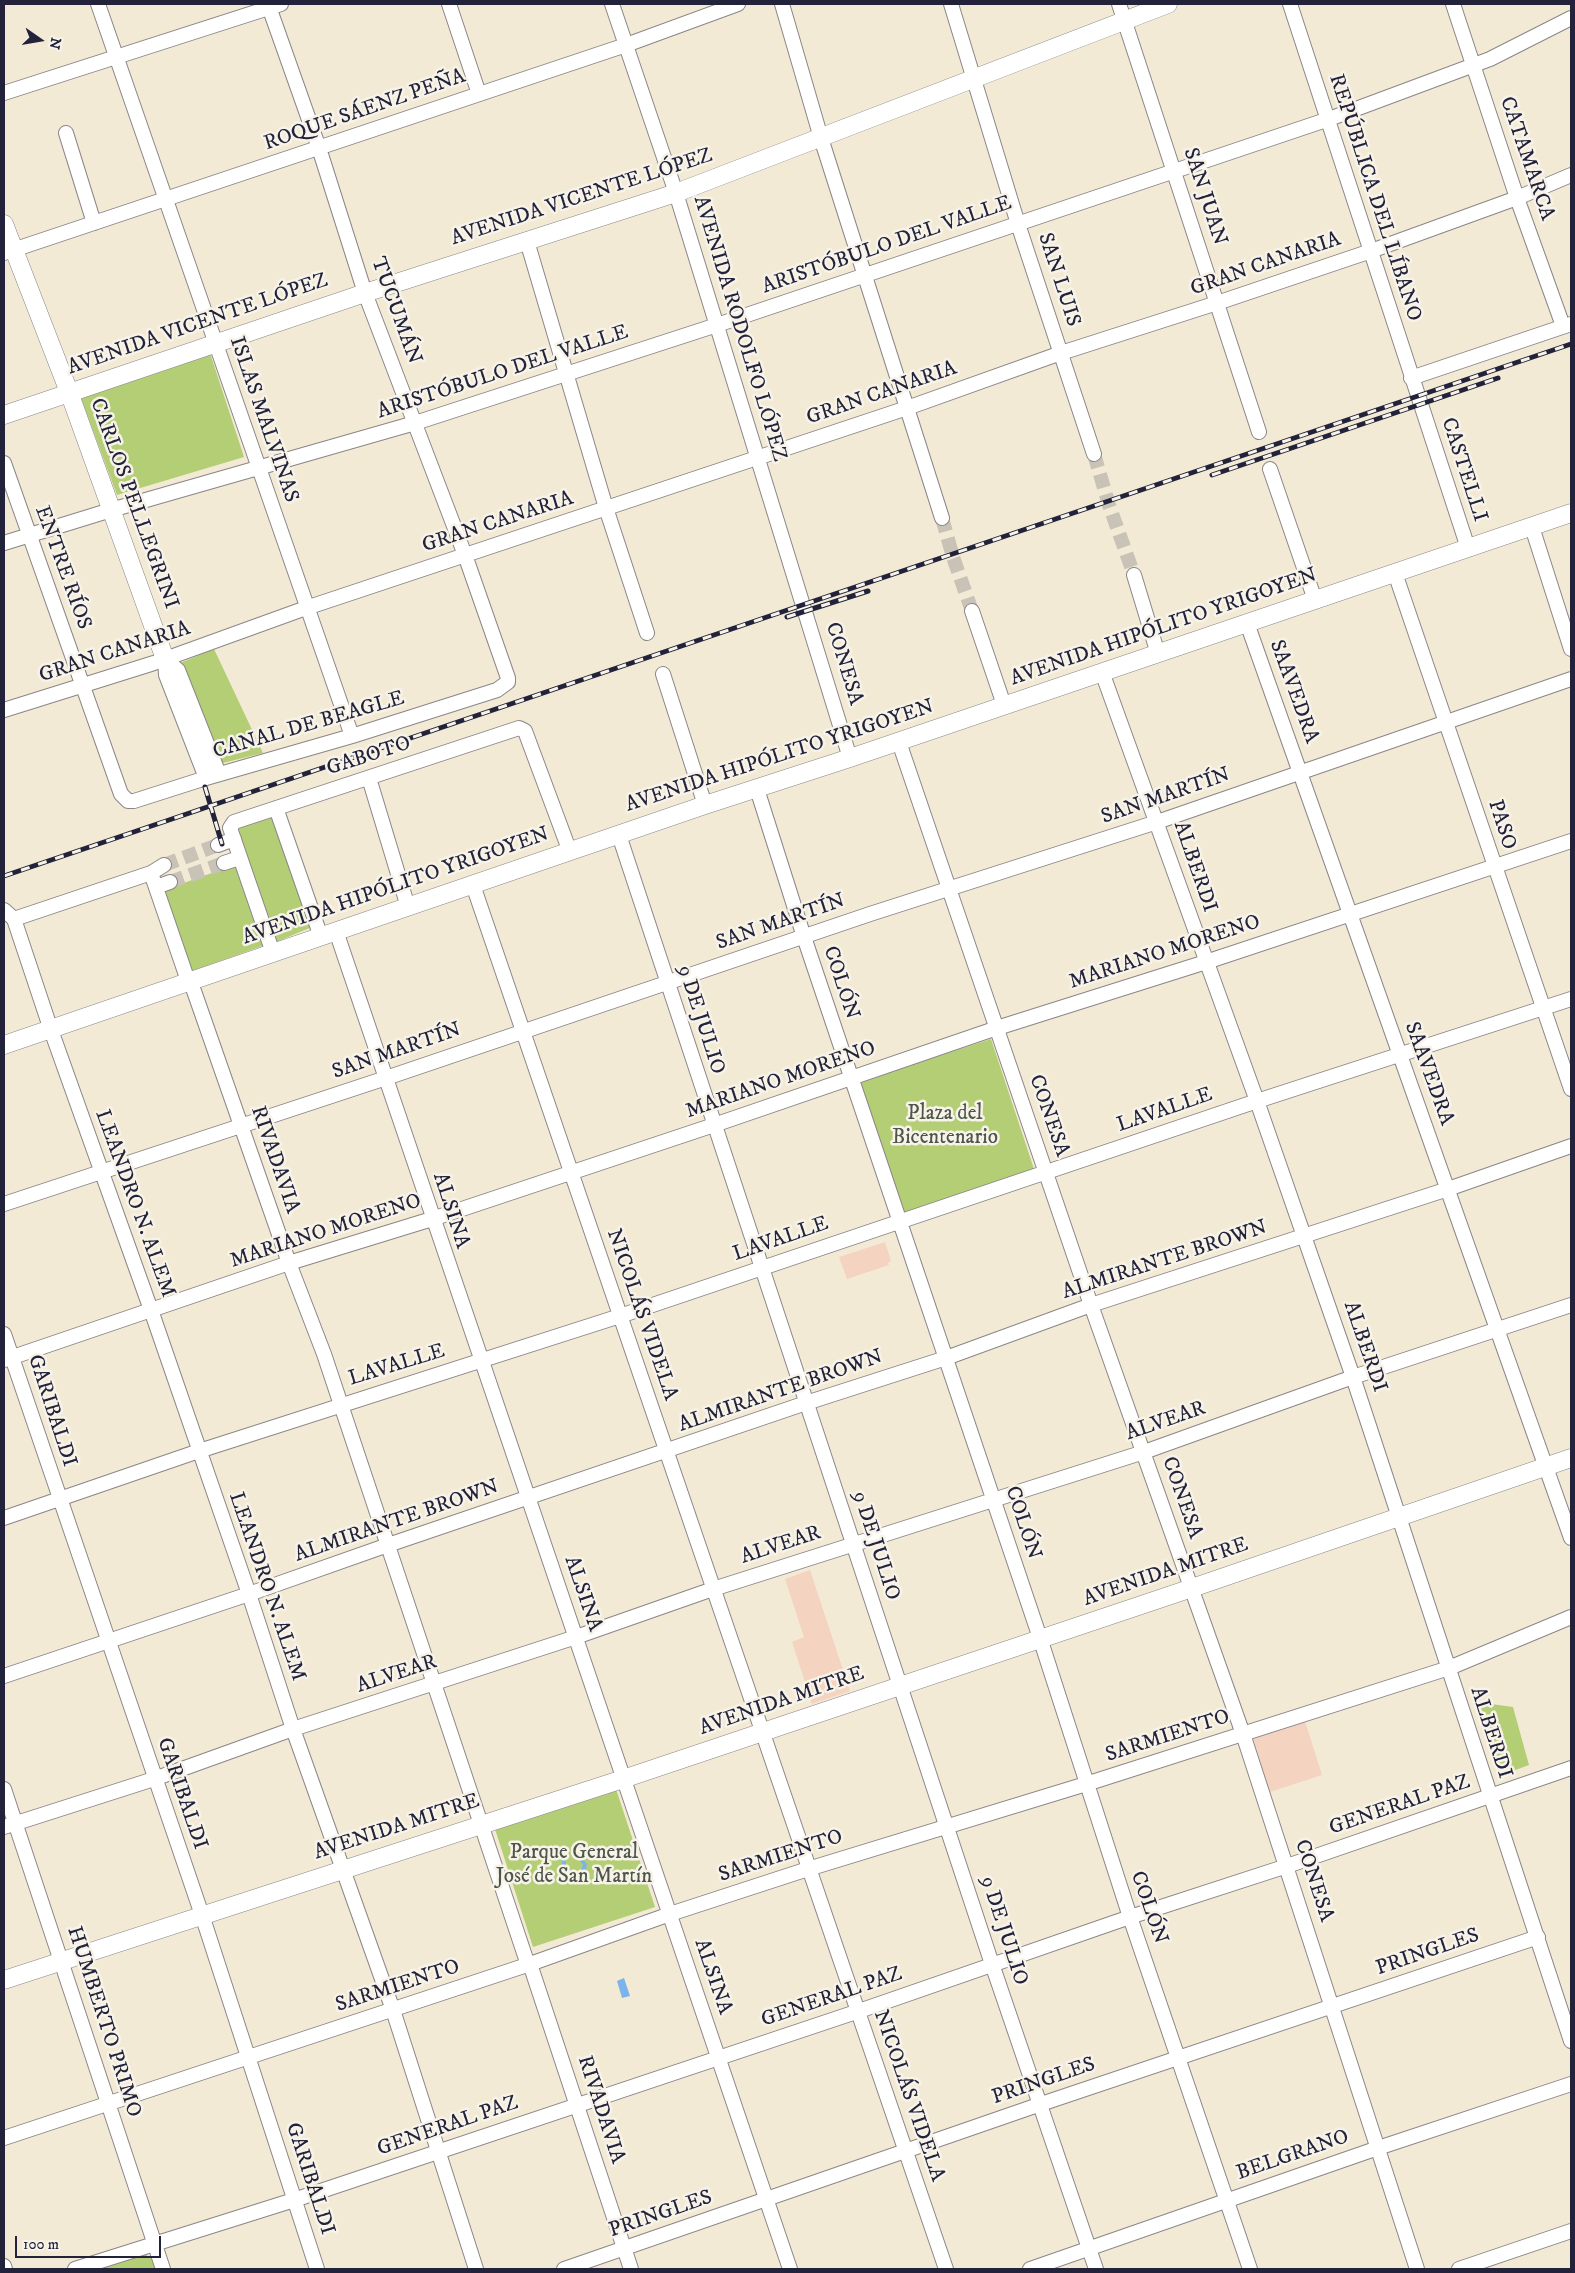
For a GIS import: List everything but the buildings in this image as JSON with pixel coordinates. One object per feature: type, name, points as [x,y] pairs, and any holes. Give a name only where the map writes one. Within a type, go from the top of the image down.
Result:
[{"type":"main road","name":"AVENIDA VICENTE LÓPEZ","points":[[4,415],[365,293],[676,193],[1168,4]]},
{"type":"main road","name":"CARLOS PELLEGRINI","points":[[4,224],[8,252],[69,392],[165,659]]},
{"type":"main road","name":"AVENIDA HIPÓLITO YRIGOYEN","points":[[4,1045],[191,986],[273,953],[328,934],[1571,513]]},
{"type":"main road","name":"AVENIDA MITRE","points":[[4,1980],[623,1779],[1192,1588],[1571,1458]]},
{"type":"street","name":"ISLAS MALVINAS","points":[[98,4],[214,343],[352,736]]},
{"type":"street","points":[[448,4],[479,94]]},
{"type":"street","name":"AVENIDA RODOLFO LÓPEZ","points":[[612,4],[676,193],[806,610]]},
{"type":"street","name":"ROQUE SÁENZ PEÑA","points":[[8,252],[626,45],[738,4]]},
{"type":"street","points":[[782,4],[821,138],[942,518]]},
{"type":"street","name":"SAN LUIS","points":[[951,4],[1018,224],[1094,454]]},
{"type":"street","name":"SAN JUAN","points":[[1119,4],[1175,170],[1259,432]]},
{"type":"street","name":"REPÚBLICA DEL LÍBANO","points":[[1290,4],[1329,119],[1419,401]]},
{"type":"street","name":"CATAMARCA","points":[[1453,4],[1517,198],[1567,325]]},
{"type":"street","points":[[4,93],[273,5]]},
{"type":"street","name":"TUCUMÁN","points":[[273,5],[365,293],[465,555],[508,678],[505,685]]},
{"type":"street","name":"ARISTÓBULO DEL VALLE","points":[[4,543],[111,510],[415,423],[1018,224],[1329,119],[1474,65],[1571,18]]},
{"type":"street","points":[[66,133],[94,223]]},
{"type":"street","name":"GRAN CANARIA","points":[[4,710],[165,659],[306,608],[758,458],[1061,353],[1218,303],[1371,251],[1517,198],[1571,175]]},
{"type":"street","points":[[527,241],[606,508],[647,633]]},
{"type":"street","points":[[1411,378],[1567,325]]},
{"type":"street","name":"CASTELLI","points":[[1419,401],[1468,548]]},
{"type":"street","name":"ENTRE RÍOS","points":[[4,463],[124,799]]},
{"type":"street","points":[[1270,470],[1315,600]]},
{"type":"street","points":[[1532,527],[1571,649]]},
{"type":"street","name":"PASO","points":[[1395,573],[1571,1089]]},
{"type":"street","points":[[1134,575],[1158,654]]},
{"type":"street","name":"CONESA","points":[[806,610],[850,758]]},
{"type":"street","points":[[972,611],[1004,705]]},
{"type":"street","name":"SAAVEDRA","points":[[1247,623],[1571,1538]]},
{"type":"street","name":"CARLOS PELLEGRINI","points":[[165,659],[166,675],[212,776]]},
{"type":"street","name":"ALBERDI","points":[[1102,672],[1305,1236],[1400,1517],[1571,2041]]},
{"type":"street","points":[[663,674],[705,806]]},
{"type":"street","name":"SAN MARTÍN","points":[[4,1204],[102,1173],[949,888],[1157,822],[1571,679]]},
{"type":"street","name":"CANAL DE BEAGLE","points":[[124,799],[134,801],[212,776],[352,736],[497,690],[505,685]]},
{"type":"street","name":"GABOTO","points":[[234,839],[230,828],[231,824],[519,728],[526,731],[570,852]]},
{"type":"street","name":"CONESA","points":[[899,742],[1091,1305],[1243,1734],[1417,2269]]},
{"type":"street","points":[[369,778],[408,907]]},
{"type":"street","name":"COLÓN","points":[[757,789],[851,1079],[1040,1638],[1130,1917],[1250,2269]]},
{"type":"street","name":"ALSINA","points":[[276,808],[386,1078],[480,1361],[790,2269]]},
{"type":"street","name":"9 DE JULIO","points":[[619,835],[992,1964],[1096,2269]]},
{"type":"street","points":[[218,845],[234,839],[273,953]]},
{"type":"street","name":"MARIANO MORENO","points":[[8,1358],[289,1263],[714,1125],[997,1028],[1206,962],[1349,913],[1571,841]]},
{"type":"street","points":[[224,863],[239,858]]},
{"type":"street","points":[[9,915],[151,873],[164,865]]},
{"type":"street","name":"RIVADAVIA","points":[[151,873],[340,1405],[480,1825],[578,2105],[631,2269]]},
{"type":"street","points":[[156,887],[170,882]]},
{"type":"street","name":"NICOLÁS VIDELA","points":[[473,885],[946,2269]]},
{"type":"street","name":"LEANDRO N. ALEM","points":[[9,915],[152,1310],[198,1451],[249,1594],[292,1729],[344,1869],[393,2010],[476,2269]]},
{"type":"street","name":"LAVALLE","points":[[4,1518],[198,1451],[620,1316],[1257,1101],[1571,999]]},
{"type":"street","name":"ALMIRANTE BROWN","points":[[4,1676],[806,1403],[946,1358],[1091,1305],[1448,1189],[1571,1146]]},
{"type":"street","name":"ALVEAR","points":[[10,1825],[154,1779],[292,1729],[576,1638],[713,1589],[1144,1452],[1353,1377],[1571,1305]]},
{"type":"street","name":"GARIBALDI","points":[[4,1334],[8,1358],[60,1500],[202,1915],[317,2269]]},
{"type":"street","name":"SARMIENTO","points":[[4,2138],[529,1965],[670,1914],[808,1869],[1086,1784],[1448,1668],[1571,1617]]},
{"type":"street","name":"GENERAL PAZ","points":[[75,2269],[294,2200],[438,2152],[859,2011],[1130,1917],[1287,1866],[1571,1768]]},
{"type":"street","name":"HUMBERTO PRIMO","points":[[4,1789],[10,1825],[61,1961],[163,2269]]},
{"type":"street","name":"PRINGLES","points":[[564,2269],[1041,2104],[1538,1937]]},
{"type":"street","name":"BELGRANO","points":[[1030,2269],[1378,2148],[1571,2084]]},
{"type":"street","points":[[1459,2269],[1571,2232]]},
{"type":"shaded area","points":[[885,1242],[891,1261],[888,1263],[889,1265],[847,1279],[839,1257]]},
{"type":"shaded area","points":[[810,1570],[850,1691],[812,1704],[792,1642],[804,1637],[785,1579]]},
{"type":"shaded area","points":[[1304,1718],[1322,1775],[1270,1792],[1252,1735]]},
{"type":"green space","points":[[210,353],[244,457],[117,495],[81,398]]},
{"type":"green space","points":[[214,649],[263,753],[215,765],[173,666]]},
{"type":"green space","points":[[271,811],[312,927],[276,942],[233,826]]},
{"type":"green space","points":[[237,864],[265,945],[192,971],[164,890]]},
{"type":"green space","name":"Plaza del Bicentenario","points":[[991,1039],[1034,1169],[900,1215],[855,1083]]},
{"type":"green space","points":[[1477,1702],[1513,1707],[1529,1765],[1499,1776]]},
{"type":"green space","name":"Parque General José de San Martín","points":[[615,1786],[655,1907],[533,1947],[494,1826]]},
{"type":"green space","points":[[145,2254],[155,2261],[157,2269],[95,2269]]},
{"type":"water","points":[[579,1855],[587,1864],[585,1875],[575,1881],[567,1879],[561,1872],[563,1859],[566,1861],[566,1871],[569,1874],[579,1875],[583,1865],[578,1858]]},
{"type":"water","points":[[624,1978],[630,1996],[622,1998],[617,1981]]},
{"type":"tunnel","points":[[1094,454],[1109,505],[1134,575]]},
{"type":"tunnel","points":[[942,518],[953,557],[972,611]]},
{"type":"tunnel","points":[[164,865],[218,845]]},
{"type":"tunnel","points":[[170,882],[224,863]]},
{"type":"railway","points":[[4,876],[1571,344]]},
{"type":"railway","points":[[1212,475],[1498,378]]},
{"type":"railway","points":[[787,617],[868,591]]},
{"type":"railway","points":[[205,787],[222,844]]}]
